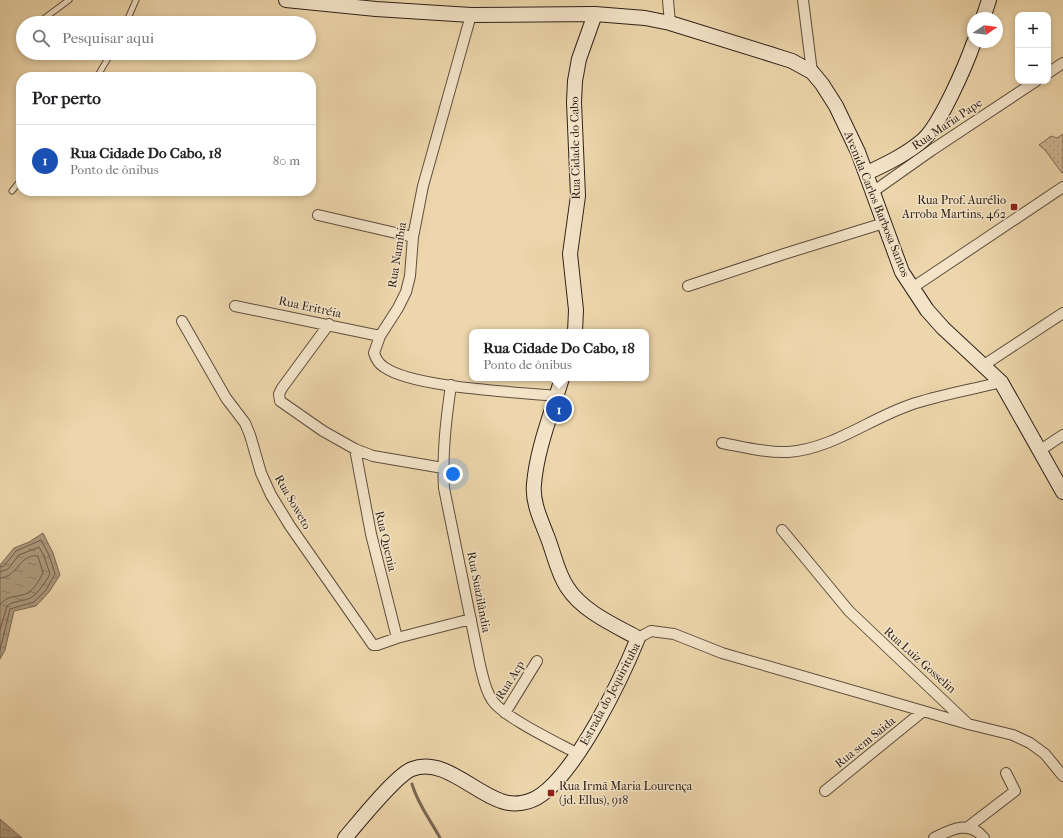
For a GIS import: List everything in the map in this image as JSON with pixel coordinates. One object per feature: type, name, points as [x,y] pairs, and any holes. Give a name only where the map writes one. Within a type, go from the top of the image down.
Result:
[{"type":"street","name":"Avenida Carlos Barbosa Santos","points":[[286,0],[471,15],[595,14],[622,16],[670,23],[792,61],[812,72],[822,84],[836,106],[867,173],[902,272],[912,288],[943,328],[1001,382],[1063,492]]},
{"type":"street","points":[[668,0],[670,23]]},
{"type":"street","points":[[985,12],[989,0]]},
{"type":"street","points":[[805,1],[812,72]]},
{"type":"street","name":"Rua Cidade do Cabo","points":[[575,329],[576,310],[570,254],[578,196],[574,102],[575,81],[579,59],[595,14]]},
{"type":"street","name":"Rua Namíbia","points":[[471,15],[423,186],[413,237],[410,276],[406,292],[398,308],[380,336],[374,353],[377,360],[384,368],[403,376],[451,385],[557,396]]},
{"type":"street","points":[[867,173],[908,151],[932,131],[943,111],[971,48]]},
{"type":"street","points":[[1051,71],[1063,63]]},
{"type":"street","name":"Rua Maria Pape","points":[[874,191],[948,139],[1031,84]]},
{"type":"street","points":[[932,131],[948,139]]},
{"type":"street","points":[[912,288],[1063,186]]},
{"type":"street","points":[[318,215],[413,237]]},
{"type":"street","points":[[688,286],[884,223]]},
{"type":"street","name":"Rua Eritréia","points":[[235,306],[329,324],[380,336]]},
{"type":"street","points":[[984,365],[1063,313]]},
{"type":"street","name":"Rua Soweto","points":[[182,321],[226,398],[250,434],[262,473],[271,495],[290,526],[373,645],[378,645],[397,638]]},
{"type":"street","points":[[329,324],[282,388],[279,397],[285,406],[342,443],[355,449],[373,456],[443,468]]},
{"type":"street","points":[[561,381],[536,464],[534,485],[535,503],[560,573],[571,592],[591,610],[638,638]]},
{"type":"street","points":[[722,443],[768,451],[789,452],[834,439],[910,405],[1001,382]]},
{"type":"street","name":"Rua Suazilândia","points":[[451,385],[443,468],[444,488],[486,690],[492,700],[505,713],[578,754]]},
{"type":"street","points":[[1039,451],[1063,435]]},
{"type":"street","name":"Rua Quenia","points":[[355,449],[371,534],[397,638]]},
{"type":"street","name":"Rua Luiz Gosselin","points":[[782,530],[849,611],[968,724],[1013,735],[1030,743],[1045,754],[1063,776]]},
{"type":"street","points":[[397,638],[471,619]]},
{"type":"street","name":"Estrada do Jequirituba","points":[[345,838],[392,785],[406,772],[414,768],[428,767],[438,769],[501,801],[516,804],[528,801],[541,795],[554,783],[578,754],[620,678],[638,638],[651,631],[674,634],[722,653],[922,712],[968,724]]},
{"type":"street","name":"Rua Acp","points":[[505,713],[537,660]]},
{"type":"street","name":"Rua sem Saida","points":[[825,792],[922,712]]},
{"type":"street","points":[[968,827],[1015,791],[1006,773]]},
{"type":"street","points":[[934,838],[954,829],[968,827],[976,830],[984,838]]},
{"type":"lane","points":[[47,16],[69,0]]},
{"type":"lane","points":[[129,16],[136,0]]},
{"type":"lane","points":[[100,72],[108,60]]},
{"type":"lane","points":[[12,191],[16,186]]},
{"type":"shaded area","points":[[1063,134],[1062,173],[1045,150],[1039,145],[1051,136],[1057,138]]},
{"type":"water","points":[[43,533],[53,553],[60,575],[49,592],[36,606],[14,611],[5,650],[0,659],[0,565],[14,548],[29,542]]},
{"type":"water","points":[[0,819],[22,838],[0,838]]},
{"type":"waterway","points":[[412,784],[421,805],[440,838]]},
{"type":"place","name":"Rua Prof. Aurélio Arroba Martins, 462","points":[[1014,207]]},
{"type":"place","name":"Rua Cidade Do Cabo, 18","points":[[559,409]]},
{"type":"place","name":"Rua Irmã Maria Lourença (jd. Ellus), 918","points":[[551,793]]}]
